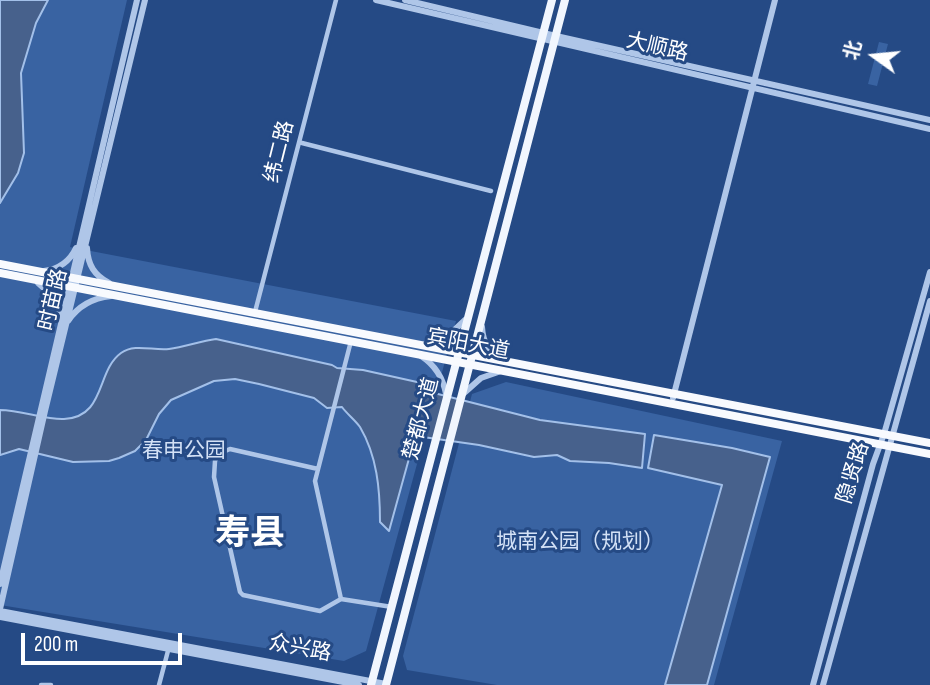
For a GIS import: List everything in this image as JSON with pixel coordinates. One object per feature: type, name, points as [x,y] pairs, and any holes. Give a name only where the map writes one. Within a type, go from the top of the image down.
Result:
[{"type":"highway","name":"宾阳大道","points":[[0,264],[29,274]]},
{"type":"highway","name":"宾阳大道","points":[[0,273],[29,274],[73,282],[351,340],[415,349]]},
{"type":"highway","name":"宾阳大道","points":[[122,292],[256,312],[415,349],[930,443]]},
{"type":"highway","name":"宾阳大道","points":[[673,398],[930,454]]},
{"type":"main road","name":"楚都大道","points":[[372,683],[552,0]]},
{"type":"main road","name":"楚都大道","points":[[386,684],[565,0]]},
{"type":"street","name":"时苗路","points":[[84,237],[136,0]]},
{"type":"street","name":"时苗路","points":[[0,610],[63,324],[145,0]]},
{"type":"street","name":"纬二路","points":[[256,312],[336,0]]},
{"type":"street","name":"大顺路","points":[[376,0],[930,129]]},
{"type":"street","name":"大顺路","points":[[405,0],[930,120]]},
{"type":"street","points":[[673,398],[775,0]]},
{"type":"street","points":[[302,143],[491,191]]},
{"type":"street","points":[[29,274],[48,270],[65,262],[84,237]]},
{"type":"street","points":[[84,237],[90,266],[98,276],[122,292]]},
{"type":"street","name":"隐贤路","points":[[888,435],[930,272]]},
{"type":"street","points":[[29,274],[55,298],[60,307],[63,324]]},
{"type":"street","points":[[63,324],[85,304],[122,292]]},
{"type":"street","name":"隐贤路","points":[[823,685],[885,445],[930,301]]},
{"type":"street","points":[[415,349],[445,339],[462,325],[468,315]]},
{"type":"street","points":[[482,317],[481,329],[485,344],[510,367]]},
{"type":"street","points":[[341,599],[315,481],[351,340]]},
{"type":"street","points":[[415,349],[438,372],[446,396]]},
{"type":"street","points":[[462,397],[469,387],[481,378],[510,367]]},
{"type":"street","name":"隐贤路","points":[[813,685],[870,477],[885,445]]},
{"type":"street","points":[[318,469],[230,449],[218,454],[214,477],[240,592],[243,595],[320,611],[341,599],[392,607]]},
{"type":"street","name":"时苗路","points":[[0,584],[31,463]]},
{"type":"street","name":"众兴路","points":[[0,610],[359,685]]},
{"type":"street","name":"众兴路","points":[[0,617],[386,684]]},
{"type":"street","points":[[159,685],[169,646]]},
{"type":"street","points":[[41,685],[51,685]]},
{"type":"green space","name":"春申公园","points":[[0,0],[127,0],[70,247],[456,321],[366,651],[344,661],[0,605]]},
{"type":"green space","points":[[879,42],[888,44],[877,86],[868,84]]},
{"type":"green space","name":"城南公园（规划）","points":[[506,382],[782,441],[714,685],[497,685],[407,670],[403,656],[472,394]]},
{"type":"shaded area","points":[[0,0],[48,0],[36,23],[21,73],[24,153],[18,173],[0,203]]},
{"type":"shaded area","points":[[216,339],[337,368],[363,370],[417,382],[438,394],[540,420],[645,434],[642,468],[570,461],[557,455],[534,457],[423,437],[413,444],[389,531],[380,522],[374,461],[366,438],[342,407],[327,408],[314,398],[235,379],[214,381],[171,400],[159,414],[146,440],[135,451],[119,458],[109,461],[73,462],[19,449],[0,455],[0,410],[57,419],[77,416],[94,402],[113,361],[126,350],[169,349]]},
{"type":"shaded area","points":[[654,435],[770,457],[707,685],[665,685],[722,485],[648,468]]},
{"type":"district","name":"寿县","points":[[250,535]]}]
